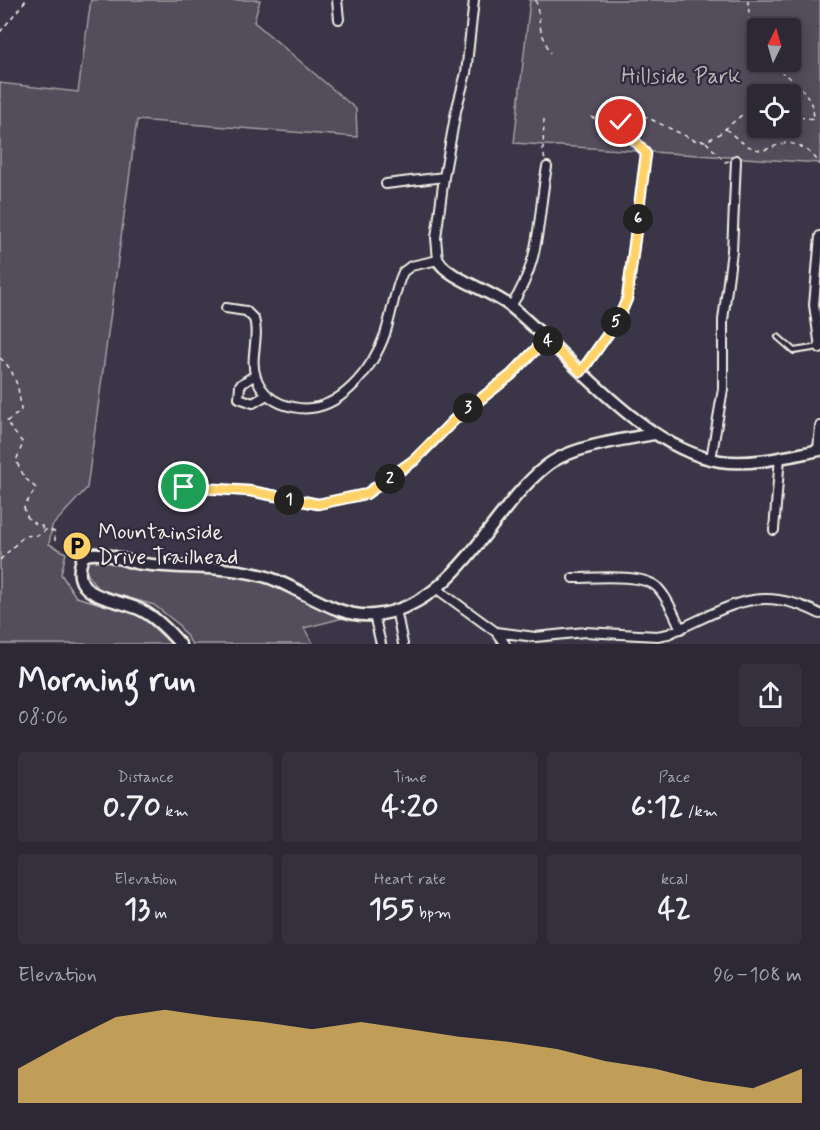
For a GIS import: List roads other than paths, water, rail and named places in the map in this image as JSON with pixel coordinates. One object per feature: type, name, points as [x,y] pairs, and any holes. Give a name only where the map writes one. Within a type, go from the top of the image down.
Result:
[{"type":"street","points":[[337,0],[339,19]]},
{"type":"street","points":[[474,0],[466,73],[456,111],[436,238],[438,260],[446,270],[511,306],[581,372],[654,434],[683,450],[711,459],[736,462],[780,457],[819,450],[820,426]]},
{"type":"street","points":[[581,372],[618,320],[627,299],[646,154]]},
{"type":"street","points":[[711,459],[723,389],[723,320],[731,262],[736,160]]},
{"type":"street","points":[[511,306],[526,280],[537,246],[547,167]]},
{"type":"street","points":[[386,183],[444,177]]},
{"type":"street","points":[[820,236],[814,305],[820,348]]},
{"type":"street","points":[[226,308],[246,311],[254,318],[255,375],[267,395],[286,406],[309,408],[325,404],[348,390],[379,349],[403,272],[411,266],[438,260]]},
{"type":"street","points":[[184,487],[250,491],[318,504],[366,494],[414,460],[454,420],[511,375],[546,339]]},
{"type":"street","points":[[255,375],[240,385],[239,398],[253,404],[267,395]]},
{"type":"street","points":[[180,644],[164,627],[144,612],[102,598],[87,589],[80,577],[83,557],[92,553],[146,564],[244,571],[270,578],[350,612],[374,615],[396,609],[437,589],[545,467],[572,453],[654,434]]},
{"type":"street","points":[[774,530],[780,457]]},
{"type":"street","points":[[573,578],[635,579],[652,583],[664,596],[681,629]]},
{"type":"street","points":[[437,589],[496,632],[505,644]]},
{"type":"street","points":[[496,632],[535,637],[585,632],[638,640],[681,629],[742,601],[760,598],[782,600],[820,614]]},
{"type":"street","points":[[396,609],[403,644]]},
{"type":"street","points":[[374,615],[381,644]]},
{"type":"lane","points":[[778,337],[794,351],[820,348]]},
{"type":"place","name":"Mountainside Drive Trailhead","points":[[77,546]]},
{"type":"park label","name":"Hillside Park","points":[[681,77]]}]
